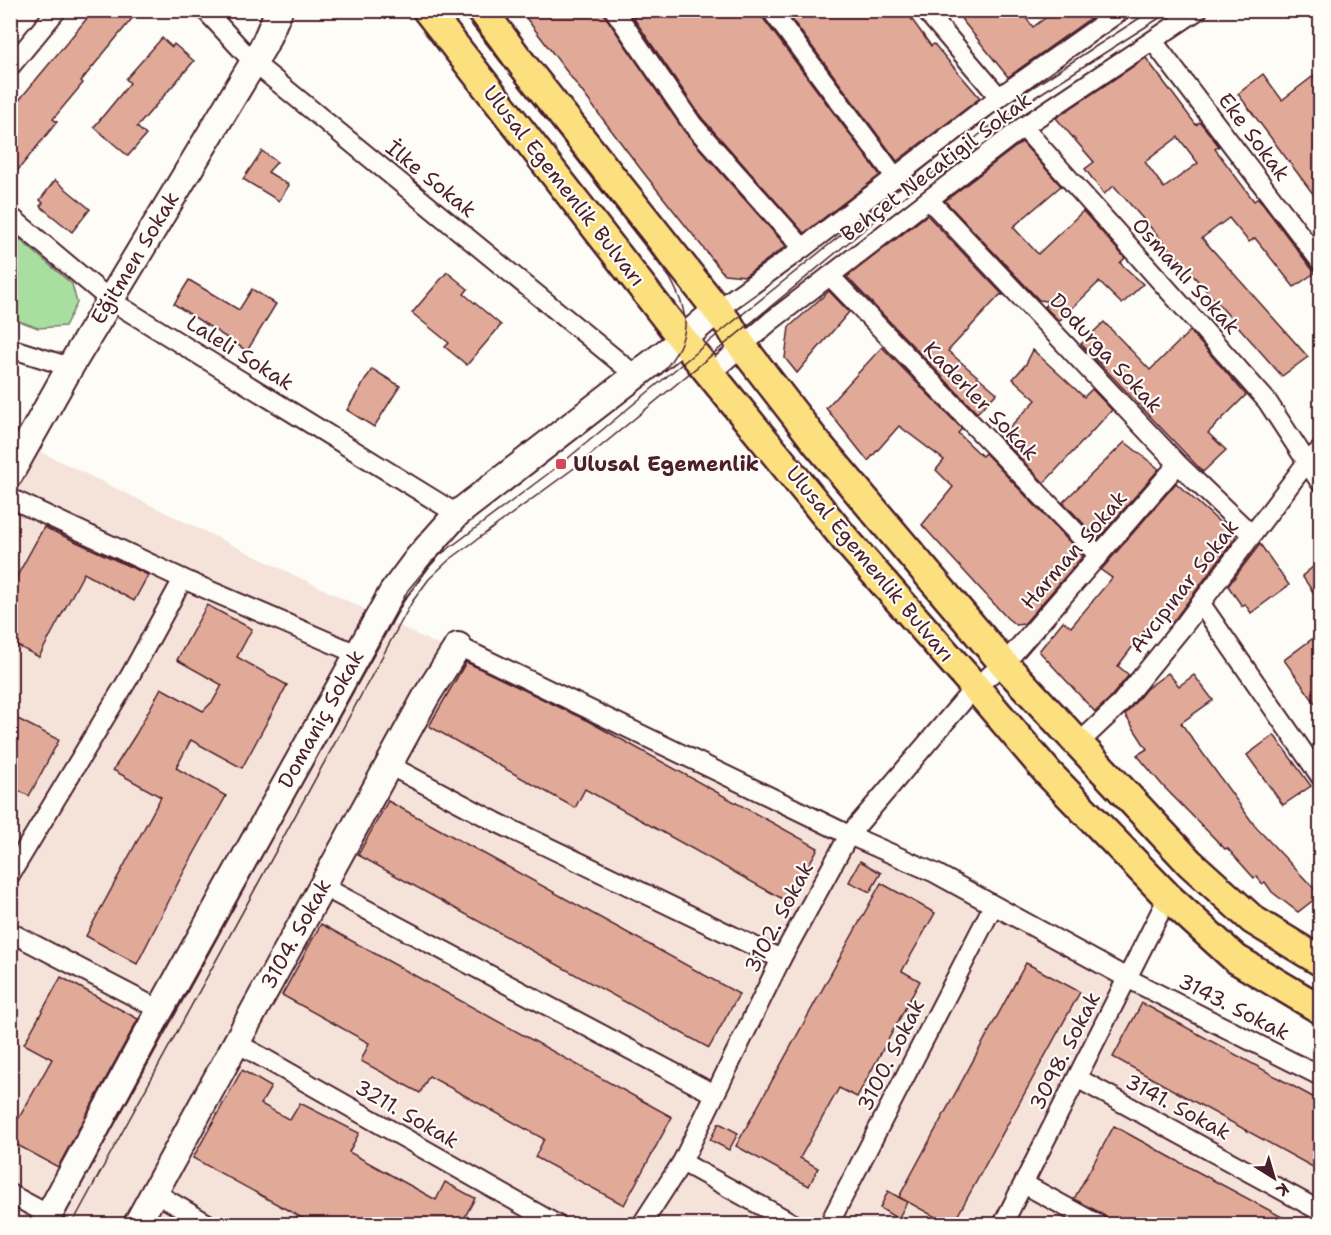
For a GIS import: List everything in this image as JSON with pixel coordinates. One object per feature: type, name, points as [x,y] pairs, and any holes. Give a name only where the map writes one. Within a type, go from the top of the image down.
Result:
[{"type":"main road","name":"Ulusal Egemenlik Bulvarı","points":[[427,10],[683,339],[845,539],[1049,774],[1168,897],[1236,959],[1320,1009]]},
{"type":"main road","name":"Ulusal Egemenlik Bulvarı","points":[[482,10],[522,64],[717,310],[741,345],[816,442],[1004,664],[1191,863],[1253,920],[1320,961]]},
{"type":"street","points":[[10,67],[57,10]]},
{"type":"street","name":"İlke Sokak","points":[[205,10],[635,375]]},
{"type":"street","name":"Eğitmen Sokak","points":[[10,474],[69,367],[258,54],[279,10]]},
{"type":"street","name":"Eğitmen Sokak","points":[[258,54],[295,10]]},
{"type":"street","points":[[614,10],[693,125],[803,248]]},
{"type":"street","points":[[771,10],[896,178]]},
{"type":"street","points":[[925,10],[999,97]]},
{"type":"street","points":[[717,310],[896,178],[999,97],[1122,10]]},
{"type":"street","name":"Behçet Necatigil Sokak","points":[[711,373],[741,345],[1023,127],[1198,10]]},
{"type":"street","name":"Eke Sokak","points":[[1153,40],[1320,261]]},
{"type":"street","name":"Osmanlı Sokak","points":[[1023,127],[1267,401],[1320,482]]},
{"type":"street","name":"Dodurga Sokak","points":[[929,200],[1179,464],[1252,535]]},
{"type":"street","name":"Laleli Sokak","points":[[10,216],[110,300],[457,514]]},
{"type":"street","name":"Kaderler Sokak","points":[[830,276],[1099,556]]},
{"type":"street","name":"Domaniç Sokak","points":[[46,1220],[392,593],[418,558],[457,514],[683,339],[717,310]]},
{"type":"street","points":[[10,348],[69,367]]},
{"type":"street","name":"Avcıpınar Sokak","points":[[1078,744],[1118,706],[1201,604],[1306,462],[1320,450]]},
{"type":"street","name":"Harman Sokak","points":[[1004,664],[1179,464]]},
{"type":"street","points":[[10,498],[183,579],[357,654]]},
{"type":"street","points":[[10,875],[130,676],[183,579]]},
{"type":"street","points":[[1201,604],[1320,776]]},
{"type":"street","name":"3104. Sokak","points":[[136,1224],[439,674],[458,646]]},
{"type":"street","name":"3143. Sokak","points":[[458,646],[849,835],[935,873],[1127,978],[1320,1076]]},
{"type":"street","name":"3102. Sokak","points":[[642,1224],[682,1162],[781,959],[849,835],[975,687],[1004,664]]},
{"type":"street","points":[[389,765],[496,822],[781,959]]},
{"type":"street","points":[[322,886],[714,1094]]},
{"type":"street","name":"3098. Sokak","points":[[1003,1224],[1168,897]]},
{"type":"street","name":"3100. Sokak","points":[[829,1224],[993,906]]},
{"type":"street","points":[[10,932],[160,1010]]},
{"type":"street","name":"3211. Sokak","points":[[237,1043],[556,1224]]},
{"type":"street","name":"3141. Sokak","points":[[1077,1078],[1320,1211]]},
{"type":"street","points":[[682,1162],[794,1224]]},
{"type":"street","points":[[1024,1184],[1097,1224]]},
{"type":"street","points":[[154,1192],[208,1224]]},
{"type":"street","points":[[10,1194],[46,1220]]},
{"type":"shaded area","points":[[10,437],[1320,1073],[1320,1224],[11,1224]]},
{"type":"green space","points":[[11,232],[72,284],[77,303],[65,326],[38,328],[11,318]]},
{"type":"building","points":[[94,10],[139,10],[81,81],[83,83],[53,119],[57,122],[10,180],[10,111]]},
{"type":"building","points":[[520,10],[603,10],[684,131],[786,246],[745,276],[724,274]]},
{"type":"building","points":[[628,10],[760,10],[762,17],[880,175],[804,233],[702,118]]},
{"type":"building","points":[[785,10],[905,10],[931,46],[934,44],[980,98],[897,161]]},
{"type":"building","points":[[954,10],[1020,10],[1033,27],[1056,10],[1102,10],[1008,77]]},
{"type":"building","points":[[162,38],[172,47],[174,44],[194,61],[137,127],[146,135],[128,156],[94,127],[130,83],[126,79]]},
{"type":"building","points":[[1146,58],[1196,125],[1200,122],[1219,146],[1215,149],[1254,201],[1258,198],[1316,272],[1294,287],[1255,238],[1249,242],[1229,218],[1202,238],[1308,357],[1282,376],[1114,186],[1104,194],[1085,169],[1094,162],[1056,118]],"holes":[[[1178,137],[1198,163],[1164,188],[1145,162]]]},
{"type":"building","points":[[1320,71],[1320,203],[1238,94],[1263,74],[1282,100]]},
{"type":"building","points":[[1022,142],[1061,186],[1013,227],[1038,254],[1083,211],[1125,258],[1120,263],[1143,284],[1122,304],[1099,282],[1059,321],[1045,307],[1047,301],[1039,300],[945,201]]},
{"type":"building","points":[[262,151],[277,162],[268,172],[289,185],[279,201],[243,179]]},
{"type":"building","points":[[55,180],[90,209],[72,232],[40,206],[43,203],[40,200]]},
{"type":"building","points":[[927,215],[1003,295],[1000,295],[948,351],[997,393],[977,413],[847,277]]},
{"type":"building","points":[[447,272],[468,289],[464,294],[501,325],[467,365],[445,347],[449,343],[412,313]]},
{"type":"building","points":[[189,280],[239,310],[252,289],[276,304],[247,351],[174,304]]},
{"type":"building","points":[[829,291],[849,312],[797,373],[785,358],[789,327]]},
{"type":"building","points":[[1104,322],[1150,370],[1190,331],[1246,395],[1208,433],[1226,450],[1203,472],[1081,344]]},
{"type":"building","points":[[882,347],[962,429],[958,433],[982,456],[985,453],[1083,556],[1024,624],[1016,625],[1007,618],[922,525],[953,487],[936,470],[944,460],[899,426],[868,461],[826,408]]},
{"type":"building","points":[[1033,350],[1084,397],[1092,389],[1112,410],[1044,483],[1000,437],[1036,400],[1013,379],[1026,364]]},
{"type":"building","points":[[372,369],[400,386],[374,427],[347,410]]},
{"type":"building","points":[[1125,442],[1159,469],[1098,539],[1063,502]]},
{"type":"building","points":[[1176,483],[1236,537],[1172,623],[1158,613],[1118,666],[1129,675],[1095,712],[1039,651],[1063,621],[1071,627],[1112,578],[1101,570]]},
{"type":"building","points":[[44,527],[148,575],[134,601],[84,573],[39,657],[10,642],[10,589]]},
{"type":"building","points":[[1260,544],[1289,585],[1251,613],[1245,604],[1242,606],[1228,586]]},
{"type":"building","points":[[1320,561],[1320,602],[1302,576]]},
{"type":"building","points":[[207,605],[252,629],[237,657],[287,685],[242,768],[191,740],[176,768],[226,796],[137,964],[86,936],[161,797],[113,770],[161,688],[203,711],[213,701],[222,685],[177,660]]},
{"type":"building","points":[[1320,633],[1320,710],[1284,660]]},
{"type":"building","points":[[466,662],[588,721],[818,848],[788,902],[585,789],[575,808],[429,726]]},
{"type":"building","points":[[1168,673],[1179,686],[1194,675],[1213,700],[1181,723],[1255,826],[1320,895],[1298,912],[1272,892],[1265,882],[1262,884],[1257,876],[1254,878],[1227,848],[1225,849],[1163,786],[1137,755],[1147,749],[1125,715],[1146,689]]},
{"type":"building","points":[[10,715],[59,740],[29,796],[10,786]]},
{"type":"building","points":[[1274,735],[1311,786],[1283,805],[1247,755]]},
{"type":"building","points":[[388,801],[739,994],[709,1048],[358,855]]},
{"type":"building","points":[[860,861],[881,873],[870,892],[849,882]]},
{"type":"building","points":[[881,883],[935,913],[902,971],[920,981],[857,1097],[839,1088],[800,1158],[818,1168],[809,1186],[736,1146]]},
{"type":"building","points":[[321,924],[672,1117],[624,1205],[535,1157],[544,1139],[429,1076],[420,1093],[361,1061],[369,1043],[282,995]]},
{"type":"building","points":[[1026,963],[1080,992],[953,1224],[948,1224],[899,1197]]},
{"type":"building","points":[[61,977],[138,1019],[58,1167],[10,1141],[10,1134],[52,1059],[24,1044]]},
{"type":"building","points":[[1142,1003],[1320,1101],[1320,1171],[1113,1057]]},
{"type":"building","points":[[242,1070],[271,1087],[261,1104],[290,1120],[300,1103],[359,1133],[349,1152],[436,1200],[445,1182],[475,1198],[461,1224],[313,1224],[193,1158]]},
{"type":"building","points":[[719,1123],[738,1133],[729,1150],[710,1140]]},
{"type":"building","points":[[1114,1126],[1295,1224],[1108,1224],[1103,1214],[1074,1199]]},
{"type":"building","points":[[888,1191],[907,1202],[898,1219],[880,1208]]},
{"type":"tram line","points":[[460,10],[670,278],[682,306],[685,329],[677,351],[659,377]]},
{"type":"tram line","points":[[60,1224],[408,590],[432,561],[561,464],[729,325],[979,124],[1152,10]]},
{"type":"tram line","points":[[72,1224],[412,602],[429,579],[449,560],[577,466],[985,130],[1172,10]]},
{"type":"place","name":"Ulusal Egemenlik","points":[[561,464]]}]
